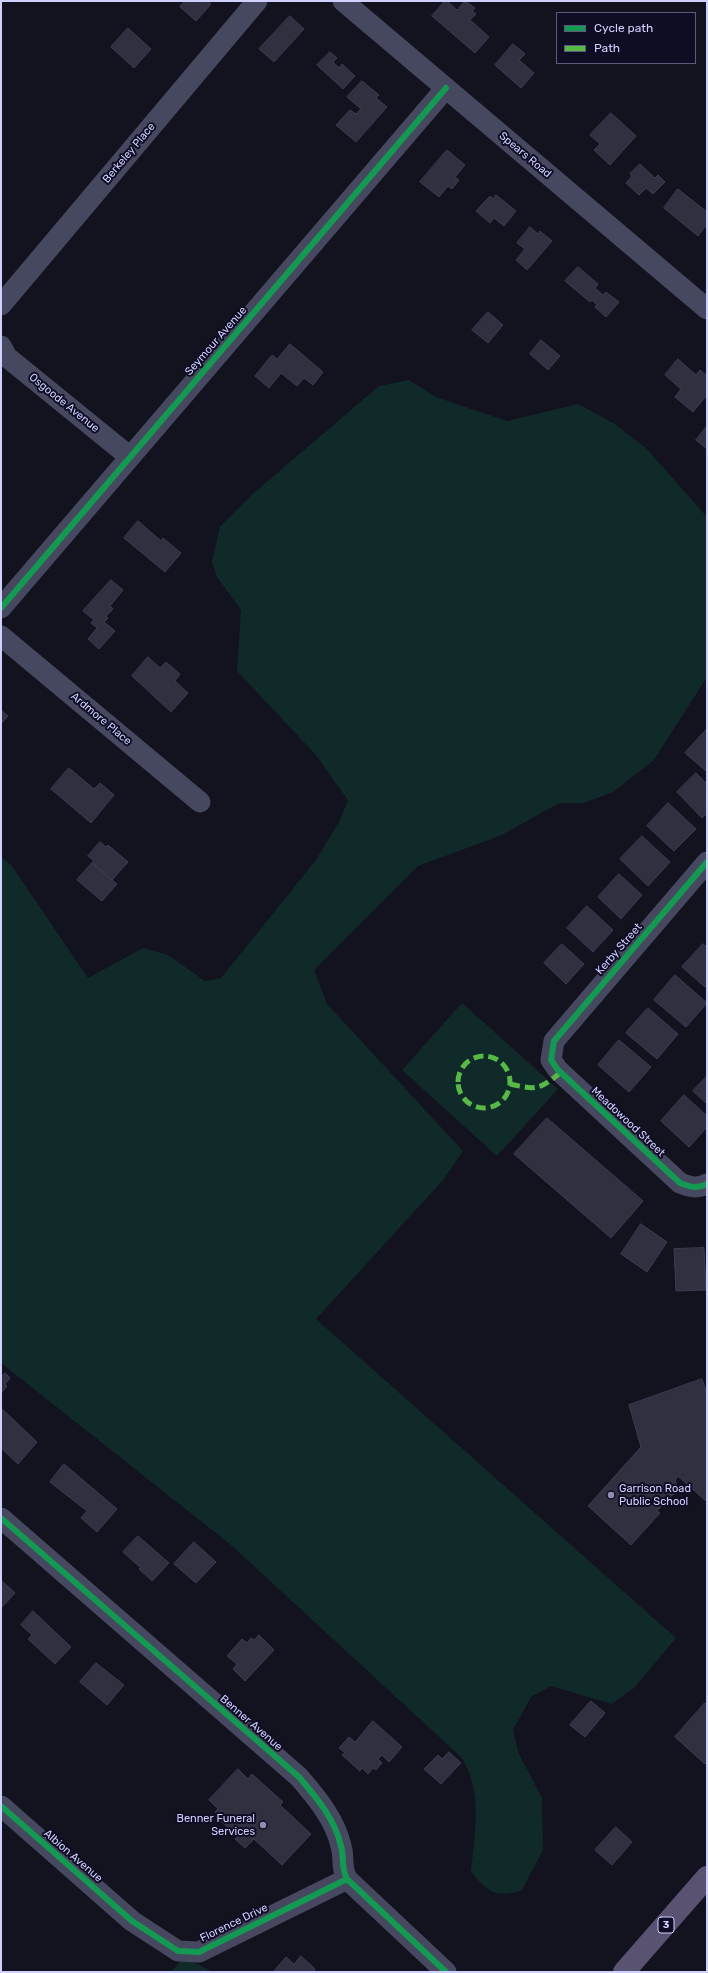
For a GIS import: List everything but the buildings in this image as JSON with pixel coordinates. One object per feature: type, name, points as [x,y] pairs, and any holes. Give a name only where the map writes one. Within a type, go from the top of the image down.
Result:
[{"type":"main road","name":"3","points":[[624,1972],[707,1877]]},
{"type":"street","name":"Berkeley Place","points":[[1,305],[257,1]]},
{"type":"street","name":"Spears Road","points":[[343,1],[707,309]]},
{"type":"street","name":"Seymour Avenue","points":[[1,608],[446,88]]},
{"type":"street","name":"Osgoode Avenue","points":[[1,346],[6,357],[130,457]]},
{"type":"street","name":"Ardmore Place","points":[[1,636],[200,802]]},
{"type":"street","name":"Kerby Street","points":[[552,1051],[554,1041],[707,862]]},
{"type":"street","name":"Meadowood Street","points":[[552,1051],[551,1060],[558,1070],[680,1183],[691,1187],[700,1187],[707,1184]]},
{"type":"street","name":"Benner Avenue","points":[[1,1518],[299,1777],[311,1791],[337,1830],[342,1848],[342,1869],[347,1879]]},
{"type":"street","name":"Albion Avenue","points":[[1,1806],[132,1921]]},
{"type":"street","name":"Florence Drive","points":[[132,1921],[178,1951],[199,1952],[347,1879]]},
{"type":"street","points":[[347,1879],[446,1972]]},
{"type":"green space","points":[[409,380],[436,397],[507,421],[578,404],[615,424],[647,449],[707,517],[707,677],[654,760],[613,792],[584,803],[559,803],[502,835],[418,866],[314,970],[327,1004],[463,1151],[444,1179],[316,1319],[676,1638],[634,1688],[612,1704],[551,1686],[531,1697],[513,1730],[518,1752],[542,1798],[543,1850],[522,1890],[505,1894],[498,1894],[487,1889],[471,1872],[476,1814],[475,1799],[469,1772],[462,1758],[231,1545],[1,1363],[1,857],[12,866],[88,978],[143,948],[168,955],[205,981],[221,978],[316,860],[339,822],[348,800],[315,754],[237,671],[241,610],[217,577],[212,562],[220,527],[256,491],[379,386]]},
{"type":"green space","points":[[462,1003],[558,1089],[497,1156],[402,1070]]},
{"type":"green space","points":[[184,1957],[213,1972],[171,1972]]},
{"type":"marked path","points":[[479,1056],[489,1056],[498,1060],[506,1068],[510,1077],[510,1082],[510,1087],[506,1096],[498,1104],[489,1108],[479,1108],[470,1104],[462,1096],[458,1087],[458,1077],[462,1068],[470,1060],[479,1056]]},
{"type":"marked path","points":[[510,1084],[532,1088],[542,1086],[560,1073]]},
{"type":"cycle path","points":[[1,608],[446,88]]},
{"type":"cycle path","points":[[707,862],[554,1041],[551,1060],[558,1070],[680,1183],[694,1187],[700,1187],[707,1184]]},
{"type":"cycle path","points":[[1,1518],[299,1777],[330,1818],[338,1836],[347,1879],[446,1972]]},
{"type":"cycle path","points":[[1,1806],[132,1921],[178,1951],[199,1952],[347,1879]]},
{"type":"place","name":"Garrison Road Public School","points":[[611,1495]]},
{"type":"place","name":"Benner Funeral Services","points":[[263,1825]]}]
